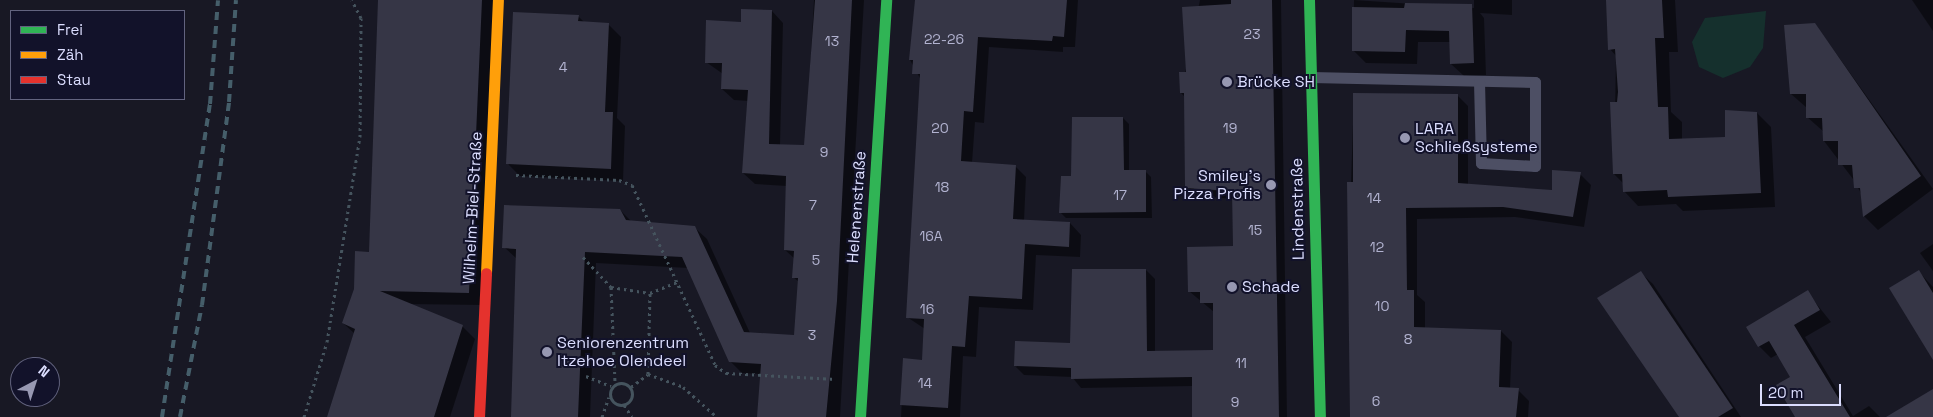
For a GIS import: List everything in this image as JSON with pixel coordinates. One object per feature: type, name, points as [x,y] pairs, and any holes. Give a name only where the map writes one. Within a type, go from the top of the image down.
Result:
[{"type":"street","name":"Wilhelm-Biel-Straße","points":[[479,417],[498,0]]},
{"type":"street","name":"Helenenstraße","points":[[860,417],[886,0]]},
{"type":"street","name":"Lindenstraße","points":[[1309,0],[1320,417]]},
{"type":"lane","points":[[1311,77],[1535,82],[1536,166],[1481,163],[1479,81]]},
{"type":"path","points":[[304,417],[327,342],[360,137],[361,18],[352,0]]},
{"type":"path","points":[[491,174],[619,180],[632,185],[715,365],[726,372],[862,381]]},
{"type":"path","points":[[582,257],[611,287],[650,293],[677,282]]},
{"type":"path","points":[[602,417],[613,385],[611,287]]},
{"type":"path","points":[[648,374],[650,293]]},
{"type":"path","points":[[586,376],[613,385],[631,387],[648,374]]},
{"type":"path","points":[[648,374],[683,387],[717,417]]},
{"type":"path","points":[[624,405],[633,394],[631,387]]},
{"type":"path","points":[[609,396],[615,404],[624,405],[632,417]]},
{"type":"green space","points":[[1766,11],[1763,48],[1750,67],[1723,78],[1699,67],[1692,42],[1705,18]]},
{"type":"building","points":[[378,0],[482,0],[469,293],[380,291],[463,325],[434,417],[327,417],[355,329],[342,323],[354,289],[355,251],[369,252]]},
{"type":"building","points":[[815,0],[852,0],[837,301],[826,417],[757,417],[761,364],[729,362],[682,257],[585,252],[578,417],[511,417],[516,249],[502,248],[504,205],[620,209],[626,220],[695,226],[744,332],[794,335],[798,278],[792,278],[794,251],[784,250],[786,176],[742,173],[748,90],[721,89],[722,63],[705,63],[706,20],[741,22],[741,9],[772,10],[769,144],[804,145]]},
{"type":"building","points":[[915,0],[1067,0],[1064,37],[1053,36],[1052,41],[978,37],[973,112],[964,111],[961,161],[1016,165],[1013,219],[1070,222],[1069,247],[1025,244],[1022,299],[969,296],[965,347],[952,346],[948,408],[900,405],[903,358],[922,360],[924,319],[906,318],[920,74],[912,74],[913,60],[909,60]]},
{"type":"building","points":[[1231,0],[1272,0],[1279,417],[1192,417],[1192,377],[1071,379],[1071,368],[1014,366],[1015,341],[1070,343],[1072,269],[1146,269],[1147,351],[1213,350],[1213,303],[1200,303],[1200,292],[1188,292],[1187,247],[1233,246],[1232,191],[1185,188],[1184,93],[1180,93],[1179,72],[1186,72],[1182,7],[1231,4]]},
{"type":"building","points":[[1606,0],[1662,0],[1664,38],[1655,38],[1658,107],[1668,107],[1669,139],[1725,137],[1725,110],[1757,112],[1761,193],[1668,197],[1667,190],[1623,192],[1622,174],[1613,174],[1610,102],[1617,102],[1618,92],[1615,49],[1608,50]]},
{"type":"building","points":[[1405,3],[1472,4],[1474,63],[1450,64],[1449,31],[1406,30],[1405,52],[1352,51],[1352,7],[1404,8]]},
{"type":"building","points":[[513,12],[579,15],[578,21],[609,23],[605,112],[613,112],[611,169],[506,164]]},
{"type":"building","points":[[1815,23],[1921,176],[1863,217],[1860,188],[1854,188],[1852,165],[1838,165],[1838,141],[1823,141],[1822,118],[1806,118],[1806,94],[1790,94],[1784,25]]},
{"type":"building","points":[[1353,93],[1458,94],[1458,183],[1552,190],[1552,170],[1581,172],[1573,217],[1503,207],[1406,208],[1407,290],[1414,290],[1414,327],[1501,330],[1499,387],[1519,388],[1516,417],[1350,417],[1347,182],[1353,182]]},
{"type":"building","points":[[1072,117],[1123,117],[1124,170],[1146,170],[1146,212],[1059,213],[1061,176],[1071,176]]},
{"type":"building","points":[[1919,270],[1933,293],[1933,360],[1889,288]]},
{"type":"building","points":[[1641,271],[1733,408],[1718,417],[1679,417],[1597,298]]},
{"type":"building","points":[[1808,290],[1820,310],[1794,325],[1850,417],[1795,417],[1776,385],[1790,377],[1769,341],[1758,347],[1746,327]]},
{"type":"building","points":[[1933,389],[1933,417],[1886,417]]},
{"type":"railway","points":[[162,417],[210,104],[218,0]]},
{"type":"railway","points":[[180,417],[202,305],[229,102],[236,0]]},
{"type":"traffic: fast","points":[[860,417],[886,0]]},
{"type":"traffic: fast","points":[[1309,0],[1320,417]]},
{"type":"traffic: slow","points":[[486,273],[498,0]]},
{"type":"traffic: jam","points":[[479,417],[486,273]]},
{"type":"place","name":"Brücke SH","points":[[1227,82]]},
{"type":"place","name":"LARA Schließsysteme","points":[[1405,138]]},
{"type":"place","name":"Smiley's Pizza Profis","points":[[1271,185]]},
{"type":"place","name":"Schade","points":[[1232,287]]},
{"type":"place","name":"Seniorenzentrum Itzehoe Olendeel","points":[[547,352]]}]
